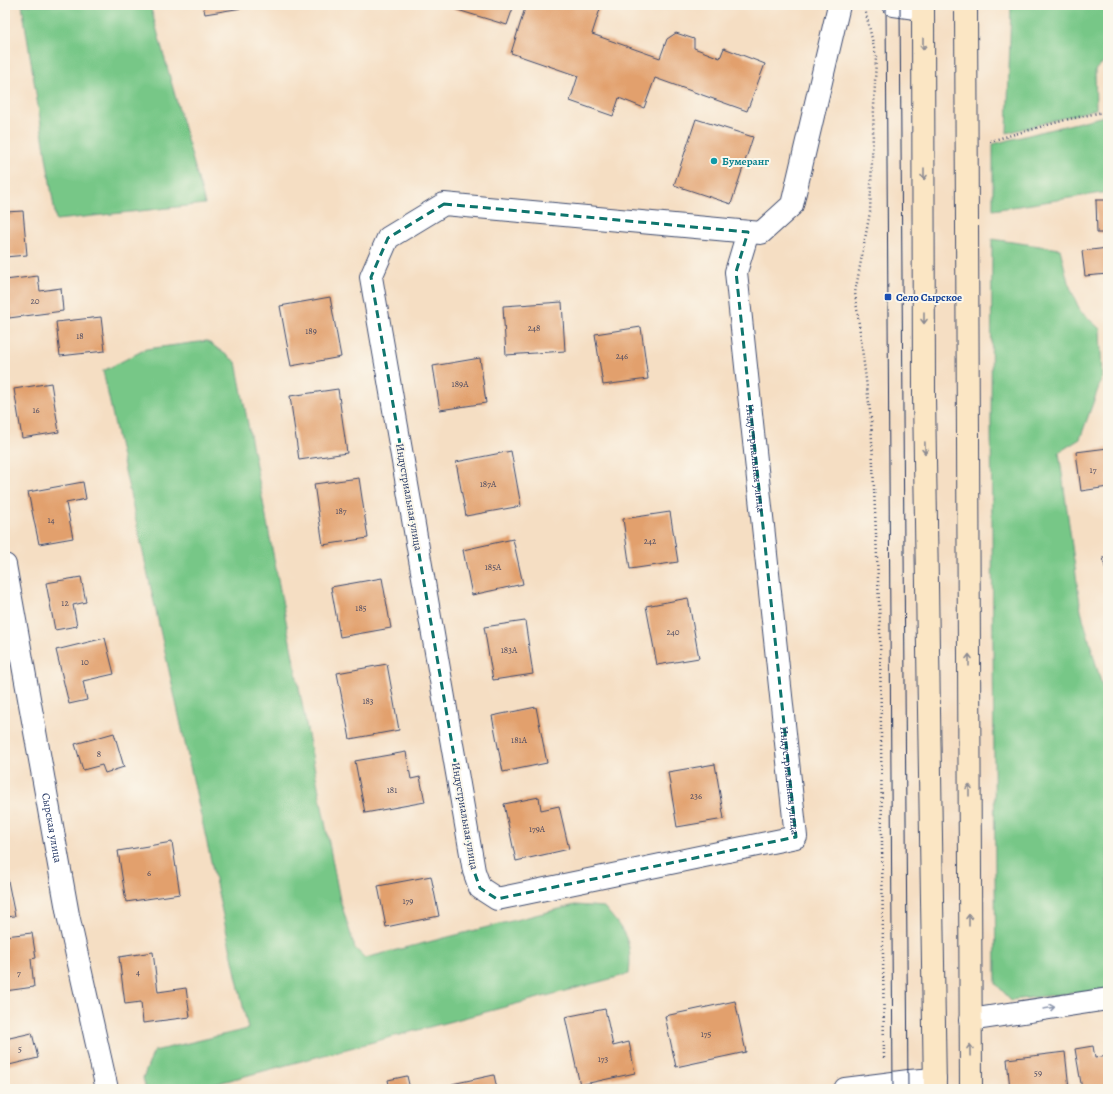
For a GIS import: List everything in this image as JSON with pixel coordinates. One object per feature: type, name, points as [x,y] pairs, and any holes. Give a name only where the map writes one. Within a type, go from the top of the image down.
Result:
[{"type":"main road","points":[[966,5],[971,1089]]},
{"type":"main road","points":[[923,7],[924,396],[935,1084]]},
{"type":"street","points":[[748,232],[761,233],[792,205],[839,5]]},
{"type":"street","points":[[894,5],[923,7]]},
{"type":"street","name":"Индустриальная улица","points":[[444,204],[748,232],[736,272],[796,837],[497,899],[480,888],[474,871],[371,277],[388,238],[444,204]]},
{"type":"street","name":"Сырская улица","points":[[5,565],[68,915],[107,1089]]},
{"type":"street","points":[[970,1020],[1108,998]]},
{"type":"street","points":[[845,1089],[909,1081],[935,1084]]},
{"type":"path","points":[[864,5],[876,56],[870,212],[855,293],[871,419],[880,626],[884,1085]]},
{"type":"path","points":[[988,141],[1069,119],[1108,111]]},
{"type":"highlighted area","points":[[444,204],[748,232],[736,272],[796,837],[497,899],[480,888],[474,871],[371,277],[388,238]]},
{"type":"green space","points":[[22,5],[150,5],[205,204],[56,220]]},
{"type":"green space","points":[[1011,5],[1108,5],[1108,58],[1095,70],[1096,109],[1007,133]]},
{"type":"green space","points":[[1108,115],[1108,192],[993,210],[993,144]]},
{"type":"green space","points":[[992,239],[1060,249],[1068,282],[1080,311],[1100,329],[1102,378],[1080,439],[1059,452],[1081,611],[1108,707],[1108,989],[1011,1000],[996,984],[991,420]]},
{"type":"green space","points":[[207,341],[236,362],[340,900],[355,948],[365,958],[575,905],[604,907],[626,937],[630,953],[629,974],[196,1089],[146,1089],[143,1078],[154,1051],[248,1029],[103,371],[146,349]]},
{"type":"building","points":[[203,5],[242,5],[242,8],[205,14]]},
{"type":"building","points":[[452,5],[514,5],[507,25],[451,8]]},
{"type":"building","points":[[526,5],[587,5],[600,9],[592,34],[660,58],[667,39],[676,33],[694,39],[694,48],[720,58],[724,48],[765,64],[747,111],[655,78],[644,108],[619,98],[613,116],[570,101],[578,76],[511,53]]},
{"type":"building","name":"Бумеранг","points":[[696,119],[753,137],[731,204],[674,185]]},
{"type":"building","points":[[1096,200],[1108,200],[1108,233],[1097,233]]},
{"type":"building","points":[[23,211],[27,255],[5,257],[5,212]]},
{"type":"building","points":[[1108,248],[1108,274],[1085,276],[1082,251]]},
{"type":"building","points":[[38,276],[40,291],[61,288],[63,311],[9,318],[5,280]]},
{"type":"building","points":[[330,297],[341,357],[291,366],[280,306]]},
{"type":"building","points":[[562,302],[565,351],[506,355],[503,306]]},
{"type":"building","points":[[101,317],[105,351],[60,356],[56,322]]},
{"type":"building","points":[[641,327],[648,379],[603,385],[595,334]]},
{"type":"building","points":[[480,358],[486,403],[440,410],[433,366]]},
{"type":"building","points":[[51,383],[59,432],[22,438],[14,389]]},
{"type":"building","points":[[338,389],[347,453],[299,460],[290,396]]},
{"type":"building","points":[[1108,448],[1108,487],[1081,491],[1076,452]]},
{"type":"building","points":[[511,451],[521,506],[466,516],[456,462]]},
{"type":"building","points":[[359,478],[368,538],[323,545],[314,484]]},
{"type":"building","points":[[83,482],[86,499],[66,503],[73,538],[39,544],[28,492]]},
{"type":"building","points":[[670,512],[678,562],[630,569],[623,519]]},
{"type":"building","points":[[513,539],[523,584],[472,595],[463,550]]},
{"type":"building","points":[[1108,556],[1108,577],[1107,577],[1103,557]]},
{"type":"building","points":[[81,577],[86,602],[73,605],[77,626],[55,630],[46,583]]},
{"type":"building","points":[[382,578],[391,628],[340,637],[331,587]]},
{"type":"building","points":[[688,598],[699,658],[657,665],[646,606]]},
{"type":"building","points":[[525,621],[533,674],[493,680],[484,627]]},
{"type":"building","points":[[105,638],[114,674],[83,681],[87,700],[69,704],[56,650]]},
{"type":"building","points":[[387,664],[399,730],[350,739],[337,673]]},
{"type":"building","points":[[536,707],[547,763],[503,772],[492,716]]},
{"type":"building","points":[[114,733],[124,767],[105,773],[102,765],[83,770],[75,744]]},
{"type":"building","points":[[406,752],[411,779],[420,777],[425,802],[365,813],[355,761]]},
{"type":"building","points":[[715,764],[724,819],[677,827],[668,772]]},
{"type":"building","points":[[539,797],[541,810],[559,806],[569,849],[516,861],[504,804]]},
{"type":"building","points":[[172,842],[180,894],[126,902],[118,851]]},
{"type":"building","points":[[5,866],[15,916],[5,917]]},
{"type":"building","points":[[431,876],[439,916],[386,927],[378,886]]},
{"type":"building","points":[[32,933],[36,958],[31,959],[34,987],[5,991],[5,936]]},
{"type":"building","points":[[153,952],[158,992],[186,988],[190,1017],[143,1023],[141,1002],[125,1004],[119,957]]},
{"type":"building","points":[[735,1001],[746,1052],[676,1067],[665,1016]]},
{"type":"building","points":[[605,1009],[613,1046],[629,1042],[635,1073],[580,1085],[565,1017]]},
{"type":"building","points":[[32,1033],[38,1058],[5,1066],[5,1039]]},
{"type":"building","points":[[1093,1046],[1095,1058],[1108,1056],[1108,1089],[1082,1089],[1075,1049]]},
{"type":"building","points":[[1065,1052],[1069,1088],[1010,1089],[1007,1059]]},
{"type":"building","points":[[494,1075],[497,1089],[454,1089],[452,1084]]},
{"type":"building","points":[[407,1076],[410,1089],[390,1089],[388,1080]]},
{"type":"tram line","points":[[886,5],[893,1089]]},
{"type":"tram line","points":[[900,5],[908,1089]]},
{"type":"place","name":"Бумеранг","points":[[714,161]]},
{"type":"place","name":"Село Сырское","points":[[888,297]]}]
